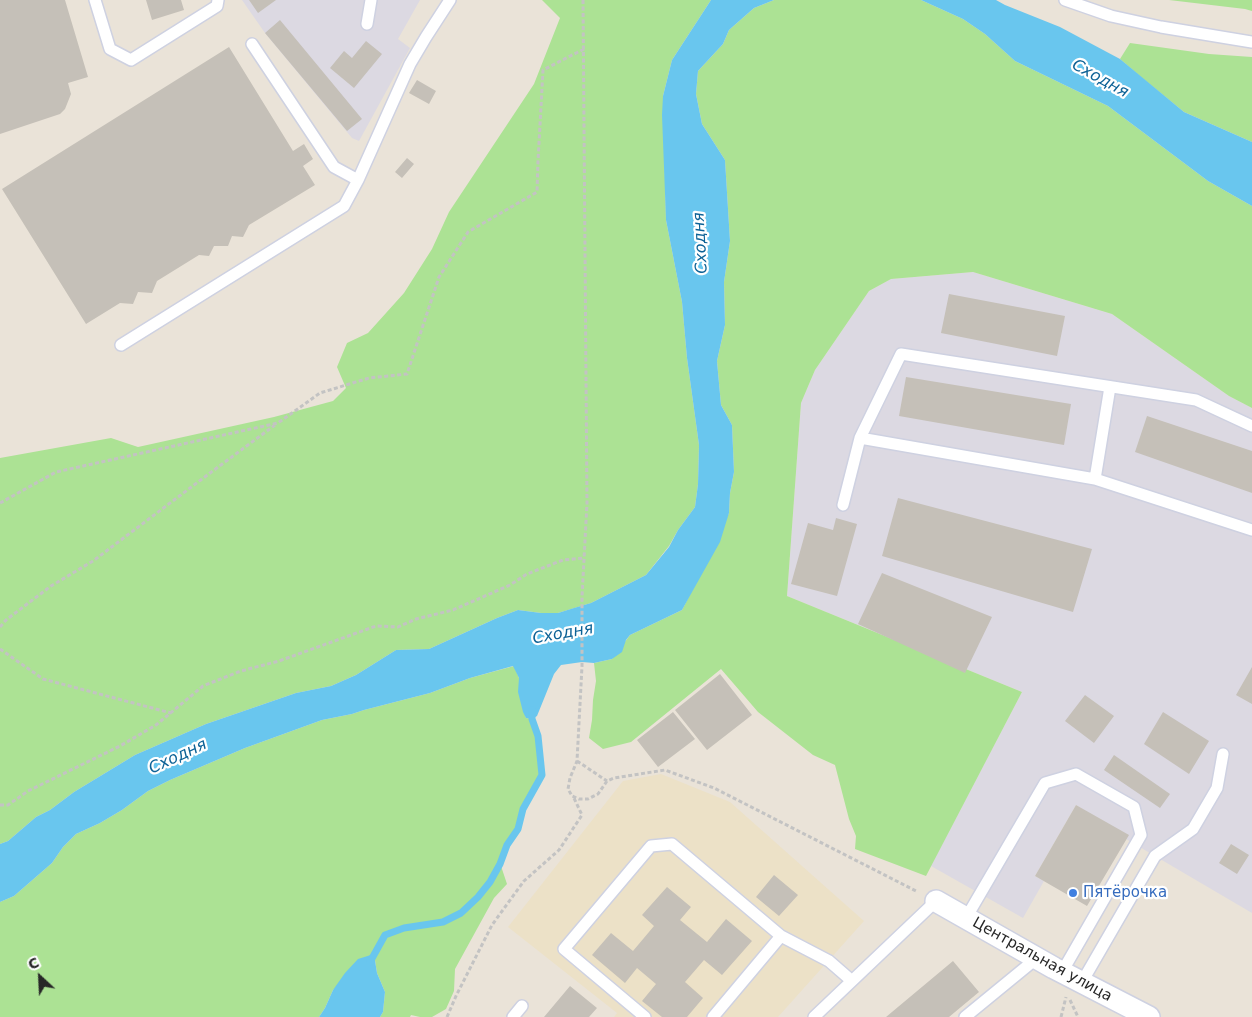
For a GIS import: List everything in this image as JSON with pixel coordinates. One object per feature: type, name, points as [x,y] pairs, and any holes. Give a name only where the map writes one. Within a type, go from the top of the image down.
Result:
[{"type":"street","name":"Центральная улица","points":[[936,901],[1062,972],[1074,988],[1149,1017]]},
{"type":"lane","points":[[95,0],[110,49],[131,60],[217,6],[218,0]]},
{"type":"lane","points":[[368,24],[371,0]]},
{"type":"lane","points":[[122,345],[344,206],[358,180],[410,64],[450,0]]},
{"type":"lane","points":[[1064,0],[1111,16],[1161,27],[1252,42]]},
{"type":"lane","points":[[252,44],[334,166],[358,180]]},
{"type":"lane","points":[[843,505],[860,438],[901,354],[1196,400],[1252,426]]},
{"type":"lane","points":[[1095,479],[1110,387]]},
{"type":"lane","points":[[860,438],[1095,479],[1252,530]]},
{"type":"lane","points":[[1074,988],[1155,856],[1193,829],[1217,788],[1223,754]]},
{"type":"lane","points":[[966,918],[1045,783],[1076,774],[1134,807],[1141,835],[1062,972]]},
{"type":"lane","points":[[645,1017],[564,948],[651,846],[672,844],[781,936],[828,961],[852,981]]},
{"type":"lane","points":[[814,1017],[936,901]]},
{"type":"lane","points":[[712,1017],[781,936]]},
{"type":"lane","points":[[965,1017],[1036,958]]},
{"type":"lane","points":[[513,1017],[522,1006]]},
{"type":"path","points":[[447,1017],[492,925],[524,881],[559,850],[582,815],[568,789],[577,761],[587,503],[584,0]]},
{"type":"path","points":[[0,627],[6,620],[52,586],[93,561],[320,393],[369,378],[407,374],[439,277],[468,232],[537,192],[544,70],[584,49]]},
{"type":"path","points":[[0,503],[56,472],[278,423]]},
{"type":"path","points":[[0,805],[8,805],[28,791],[120,746],[156,725],[203,686],[232,674],[279,661],[376,626],[398,627],[416,619],[453,610],[510,585],[527,574],[563,560],[584,558]]},
{"type":"path","points":[[0,649],[43,679],[171,713]]},
{"type":"path","points":[[577,761],[607,781]]},
{"type":"path","points":[[572,796],[579,799],[588,799],[598,794],[607,781],[614,778],[665,770],[714,788],[936,901]]},
{"type":"path","points":[[1061,1017],[1074,988]]},
{"type":"shaded area","points":[[242,0],[420,0],[398,39],[410,48],[359,141],[352,138],[265,33]]},
{"type":"shaded area","points":[[973,272],[1112,314],[1229,396],[1252,408],[1252,913],[1126,839],[1076,805],[1035,876],[1044,881],[1023,918],[931,866],[1022,692],[787,596],[801,403],[815,370],[869,291],[891,279]]},
{"type":"shaded area","points":[[661,774],[730,802],[864,921],[778,1017],[614,1017],[617,1013],[508,927],[623,781]]},
{"type":"green space","points":[[542,0],[711,0],[672,60],[663,96],[666,220],[682,302],[687,358],[699,445],[698,484],[695,507],[669,546],[646,575],[591,603],[558,613],[518,610],[429,649],[396,650],[356,675],[331,686],[296,693],[206,724],[135,755],[36,817],[8,841],[0,844],[0,458],[111,438],[138,447],[274,417],[333,401],[346,388],[337,367],[347,343],[368,333],[404,293],[432,249],[449,212],[534,84],[560,18]]},
{"type":"green space","points":[[774,0],[921,0],[963,19],[985,34],[1015,61],[1108,106],[1208,181],[1252,206],[1252,408],[1229,396],[1112,314],[973,272],[891,279],[869,291],[815,370],[801,403],[787,596],[1022,692],[926,876],[855,849],[856,836],[849,819],[835,765],[813,755],[758,712],[721,669],[631,742],[603,749],[589,738],[596,681],[594,663],[612,659],[630,635],[682,610],[729,513],[734,472],[732,425],[721,405],[717,361],[725,325],[724,282],[730,241],[725,160],[702,124],[696,94],[698,71],[723,44],[729,30],[754,8]]},
{"type":"green space","points":[[1169,0],[1252,0],[1252,11],[1245,9]]},
{"type":"green space","points":[[1130,43],[1209,54],[1252,57],[1252,142],[1184,112],[1120,59]]},
{"type":"green space","points":[[514,666],[519,678],[519,692],[526,718],[532,719],[538,736],[542,775],[523,809],[518,829],[507,845],[500,863],[507,884],[494,898],[455,969],[454,991],[446,1009],[432,1017],[411,1015],[410,1017],[380,1017],[383,1012],[385,992],[377,973],[374,954],[333,990],[319,1017],[0,1017],[0,902],[14,896],[52,863],[63,847],[76,834],[122,810],[148,791],[245,748],[322,720],[430,693],[470,678]]},
{"type":"water","name":"Сходня","points":[[711,0],[774,0],[754,8],[729,30],[723,44],[698,71],[696,94],[702,124],[725,160],[730,241],[724,282],[725,325],[717,361],[721,405],[732,425],[734,472],[729,513],[720,542],[682,610],[630,635],[622,652],[612,659],[594,663],[582,662],[561,665],[554,674],[537,716],[532,719],[526,718],[523,712],[518,692],[519,678],[513,666],[470,678],[430,693],[322,720],[245,748],[170,780],[148,791],[100,823],[76,834],[63,847],[52,863],[14,896],[0,902],[0,844],[8,841],[36,817],[135,755],[206,724],[296,693],[331,686],[356,675],[396,650],[429,649],[518,610],[558,613],[591,603],[646,575],[669,547],[678,530],[695,507],[698,484],[699,445],[687,358],[682,302],[666,220],[663,96],[672,60]]},
{"type":"water","name":"Сходня","points":[[921,0],[996,0],[1060,27],[1120,59],[1184,112],[1252,142],[1252,206],[1208,181],[1108,106],[1015,61],[985,34],[963,19]]},
{"type":"water","points":[[374,954],[377,973],[385,992],[383,1012],[380,1017],[319,1017],[333,990],[345,973],[358,959]]},
{"type":"building","points":[[0,0],[65,0],[88,77],[68,83],[71,94],[65,109],[60,114],[0,134]]},
{"type":"building","points":[[146,0],[181,0],[184,10],[152,20]]},
{"type":"building","points":[[249,0],[276,0],[258,13]]},
{"type":"building","points":[[280,20],[362,119],[347,131],[265,33]]},
{"type":"building","points":[[366,41],[382,54],[354,88],[330,68],[344,51],[352,58]]},
{"type":"building","points":[[229,47],[293,151],[304,144],[313,159],[303,166],[315,185],[249,225],[243,237],[232,236],[228,246],[214,246],[209,256],[199,255],[157,281],[152,293],[138,292],[133,304],[120,303],[86,324],[2,189]]},
{"type":"building","points":[[417,80],[436,91],[429,104],[409,93]]},
{"type":"building","points":[[407,158],[414,164],[402,178],[395,172]]},
{"type":"building","points":[[949,294],[1065,316],[1057,356],[941,333]]},
{"type":"building","points":[[906,377],[1071,404],[1064,445],[899,416]]},
{"type":"building","points":[[1147,416],[1252,451],[1252,493],[1135,452]]},
{"type":"building","points":[[898,498],[1092,549],[1073,612],[882,556]]},
{"type":"building","points":[[836,518],[857,524],[837,596],[791,584],[808,523],[833,530]]},
{"type":"building","points":[[882,573],[992,617],[965,673],[858,624]]},
{"type":"building","points":[[1252,667],[1252,704],[1236,695]]},
{"type":"building","points":[[720,674],[752,715],[707,750],[675,710]]},
{"type":"building","points":[[1085,695],[1114,716],[1094,743],[1065,721]]},
{"type":"building","points":[[673,712],[695,739],[658,767],[637,740]]},
{"type":"building","points":[[1163,712],[1209,741],[1189,774],[1144,744]]},
{"type":"building","points":[[1114,755],[1170,794],[1160,808],[1104,770]]},
{"type":"building","points":[[1076,805],[1129,835],[1087,906],[1035,876]]},
{"type":"building","points":[[1231,844],[1249,855],[1237,874],[1219,863]]},
{"type":"building","points":[[774,875],[798,895],[779,916],[756,897]]},
{"type":"building","points":[[667,887],[691,907],[680,920],[707,942],[726,919],[752,941],[722,975],[704,960],[685,982],[703,998],[687,1017],[662,1017],[642,1001],[656,984],[637,968],[625,983],[592,955],[611,933],[633,951],[654,926],[642,915]]},
{"type":"building","points":[[953,961],[979,992],[949,1017],[886,1017]]},
{"type":"building","points":[[570,986],[597,1008],[589,1017],[544,1017]]},
{"type":"waterway","points":[[370,962],[385,935],[404,928],[443,922],[461,913],[490,882],[500,864],[507,845],[518,829],[523,809],[542,775],[538,736],[532,719],[532,710]]},
{"type":"place","name":"Пятёрочка","points":[[1073,893]]}]
